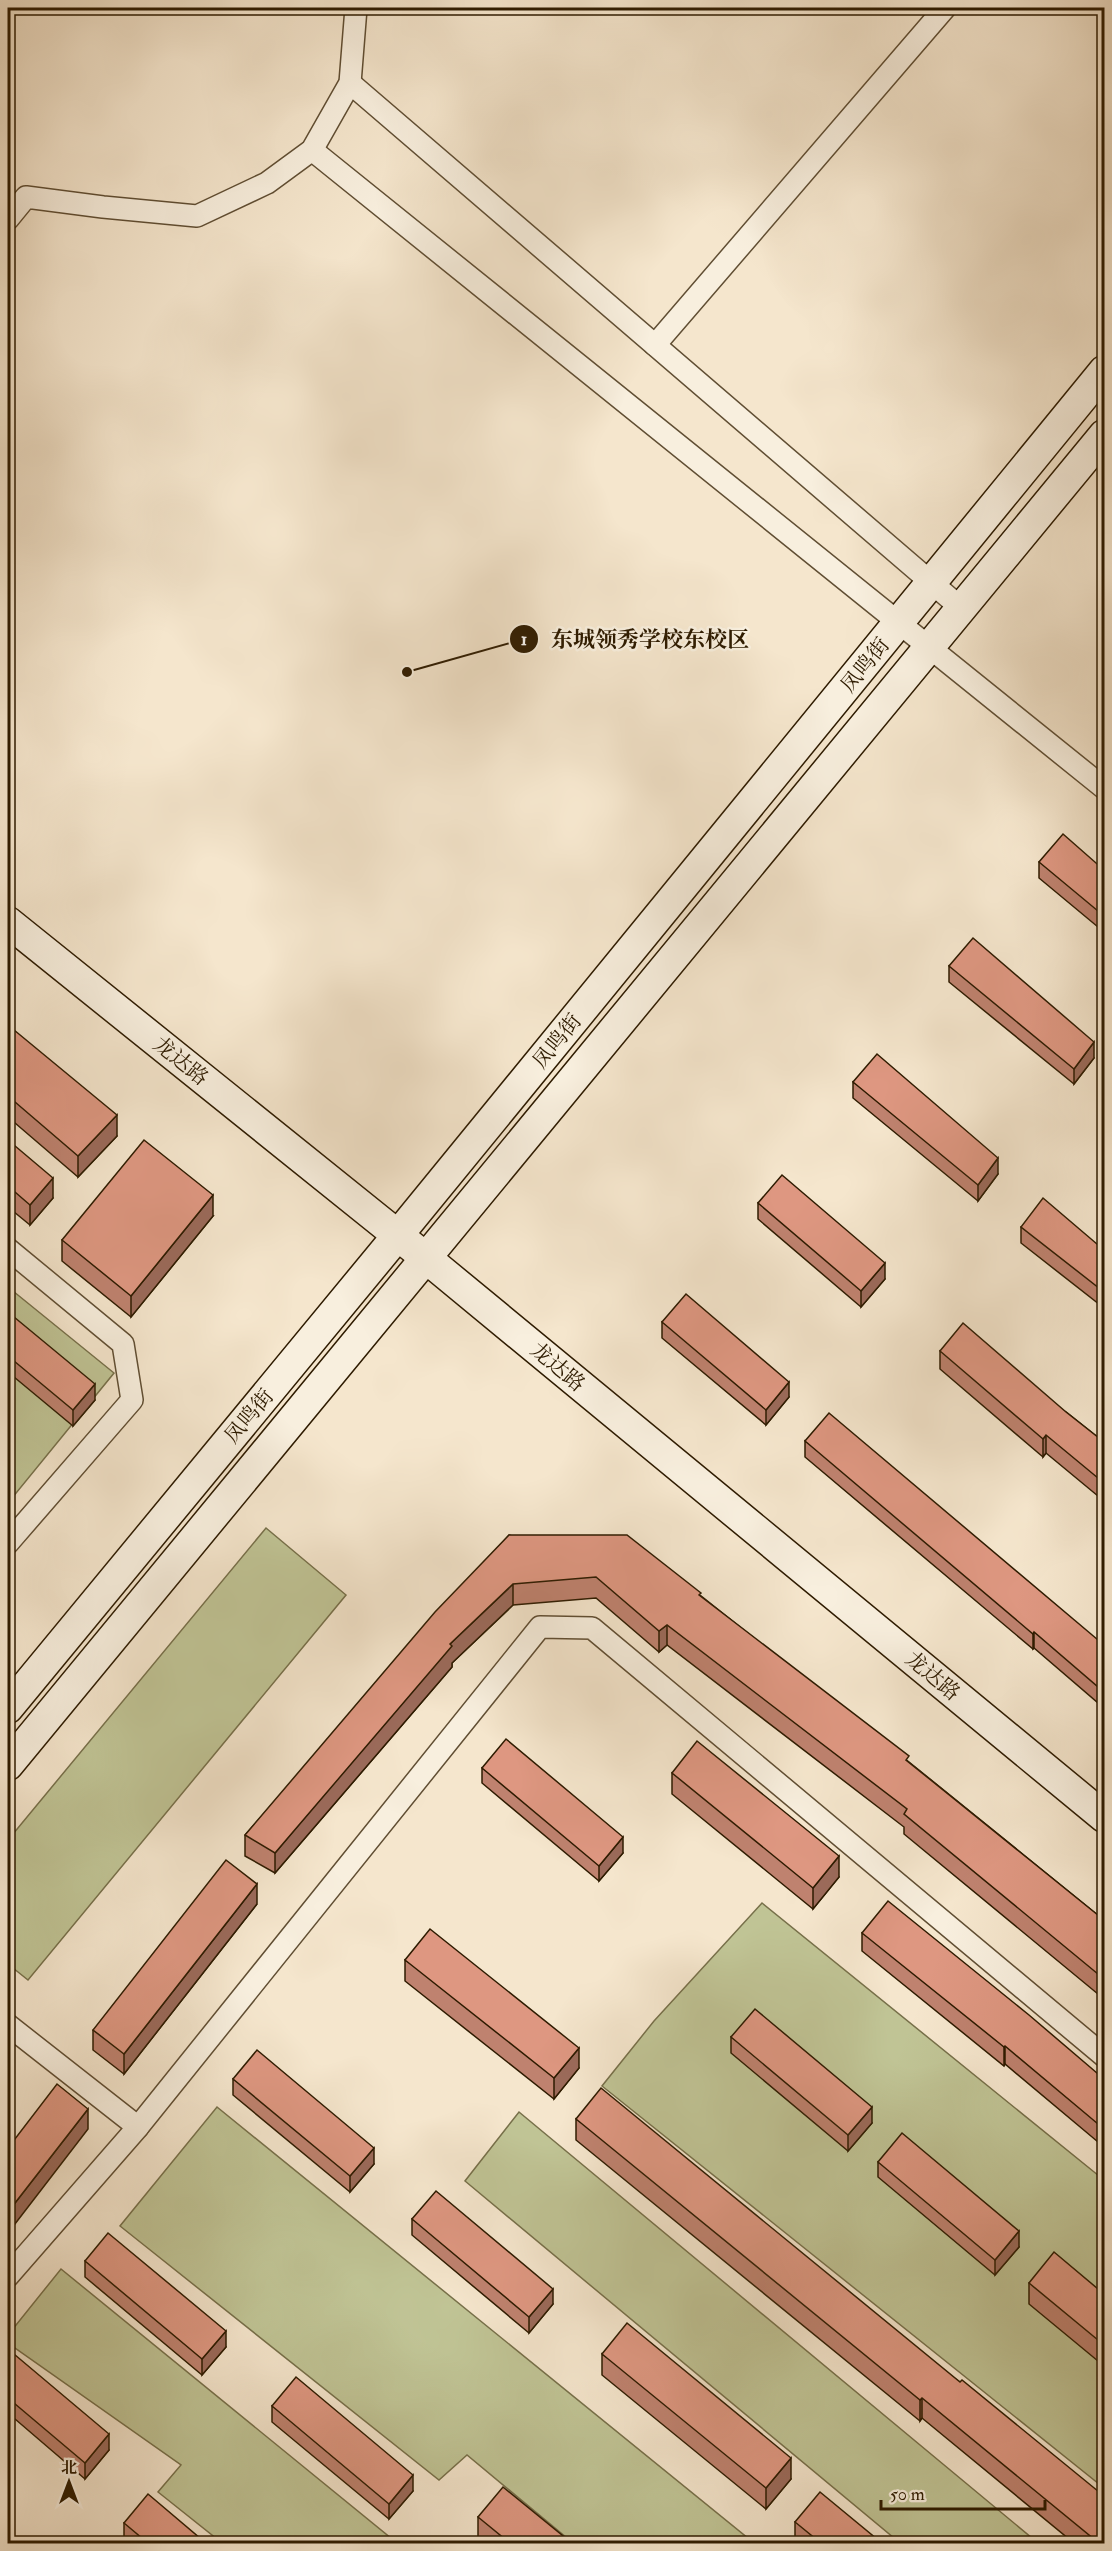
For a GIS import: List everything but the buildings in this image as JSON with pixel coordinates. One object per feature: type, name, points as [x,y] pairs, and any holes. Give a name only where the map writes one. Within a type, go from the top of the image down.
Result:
[{"type":"main road","name":"凤鸣街","points":[[8,1708],[1104,371]]},
{"type":"main road","name":"凤鸣街","points":[[8,1765],[1104,435]]},
{"type":"main road","name":"龙达路","points":[[8,922],[398,1235],[1104,1817]]},
{"type":"street","points":[[8,219],[26,197],[197,216],[267,183],[312,150],[350,83],[356,8]]},
{"type":"street","points":[[655,345],[945,8]]},
{"type":"street","points":[[350,83],[962,609]]},
{"type":"street","points":[[312,150],[1104,788]]},
{"type":"street","points":[[8,1249],[123,1344],[132,1400],[8,1543]]},
{"type":"street","points":[[8,2276],[138,2127],[540,1627],[592,1628],[1104,2056]]},
{"type":"street","points":[[8,2025],[138,2127]]},
{"type":"green space","points":[[8,1287],[114,1373],[8,1503]]},
{"type":"green space","points":[[266,1528],[346,1595],[28,1980],[8,1964],[8,1840]]},
{"type":"green space","points":[[762,1903],[1104,2180],[1104,2488],[602,2086],[654,2021]]},
{"type":"green space","points":[[217,2107],[754,2543],[573,2543],[467,2455],[439,2480],[120,2226]]},
{"type":"green space","points":[[519,2112],[1038,2543],[900,2543],[465,2181]]},
{"type":"green space","points":[[61,2269],[397,2543],[222,2543],[158,2492],[181,2465],[8,2343],[8,2335]]},
{"type":"place","name":"东城领秀学校东校区","points":[[407,672]]}]
